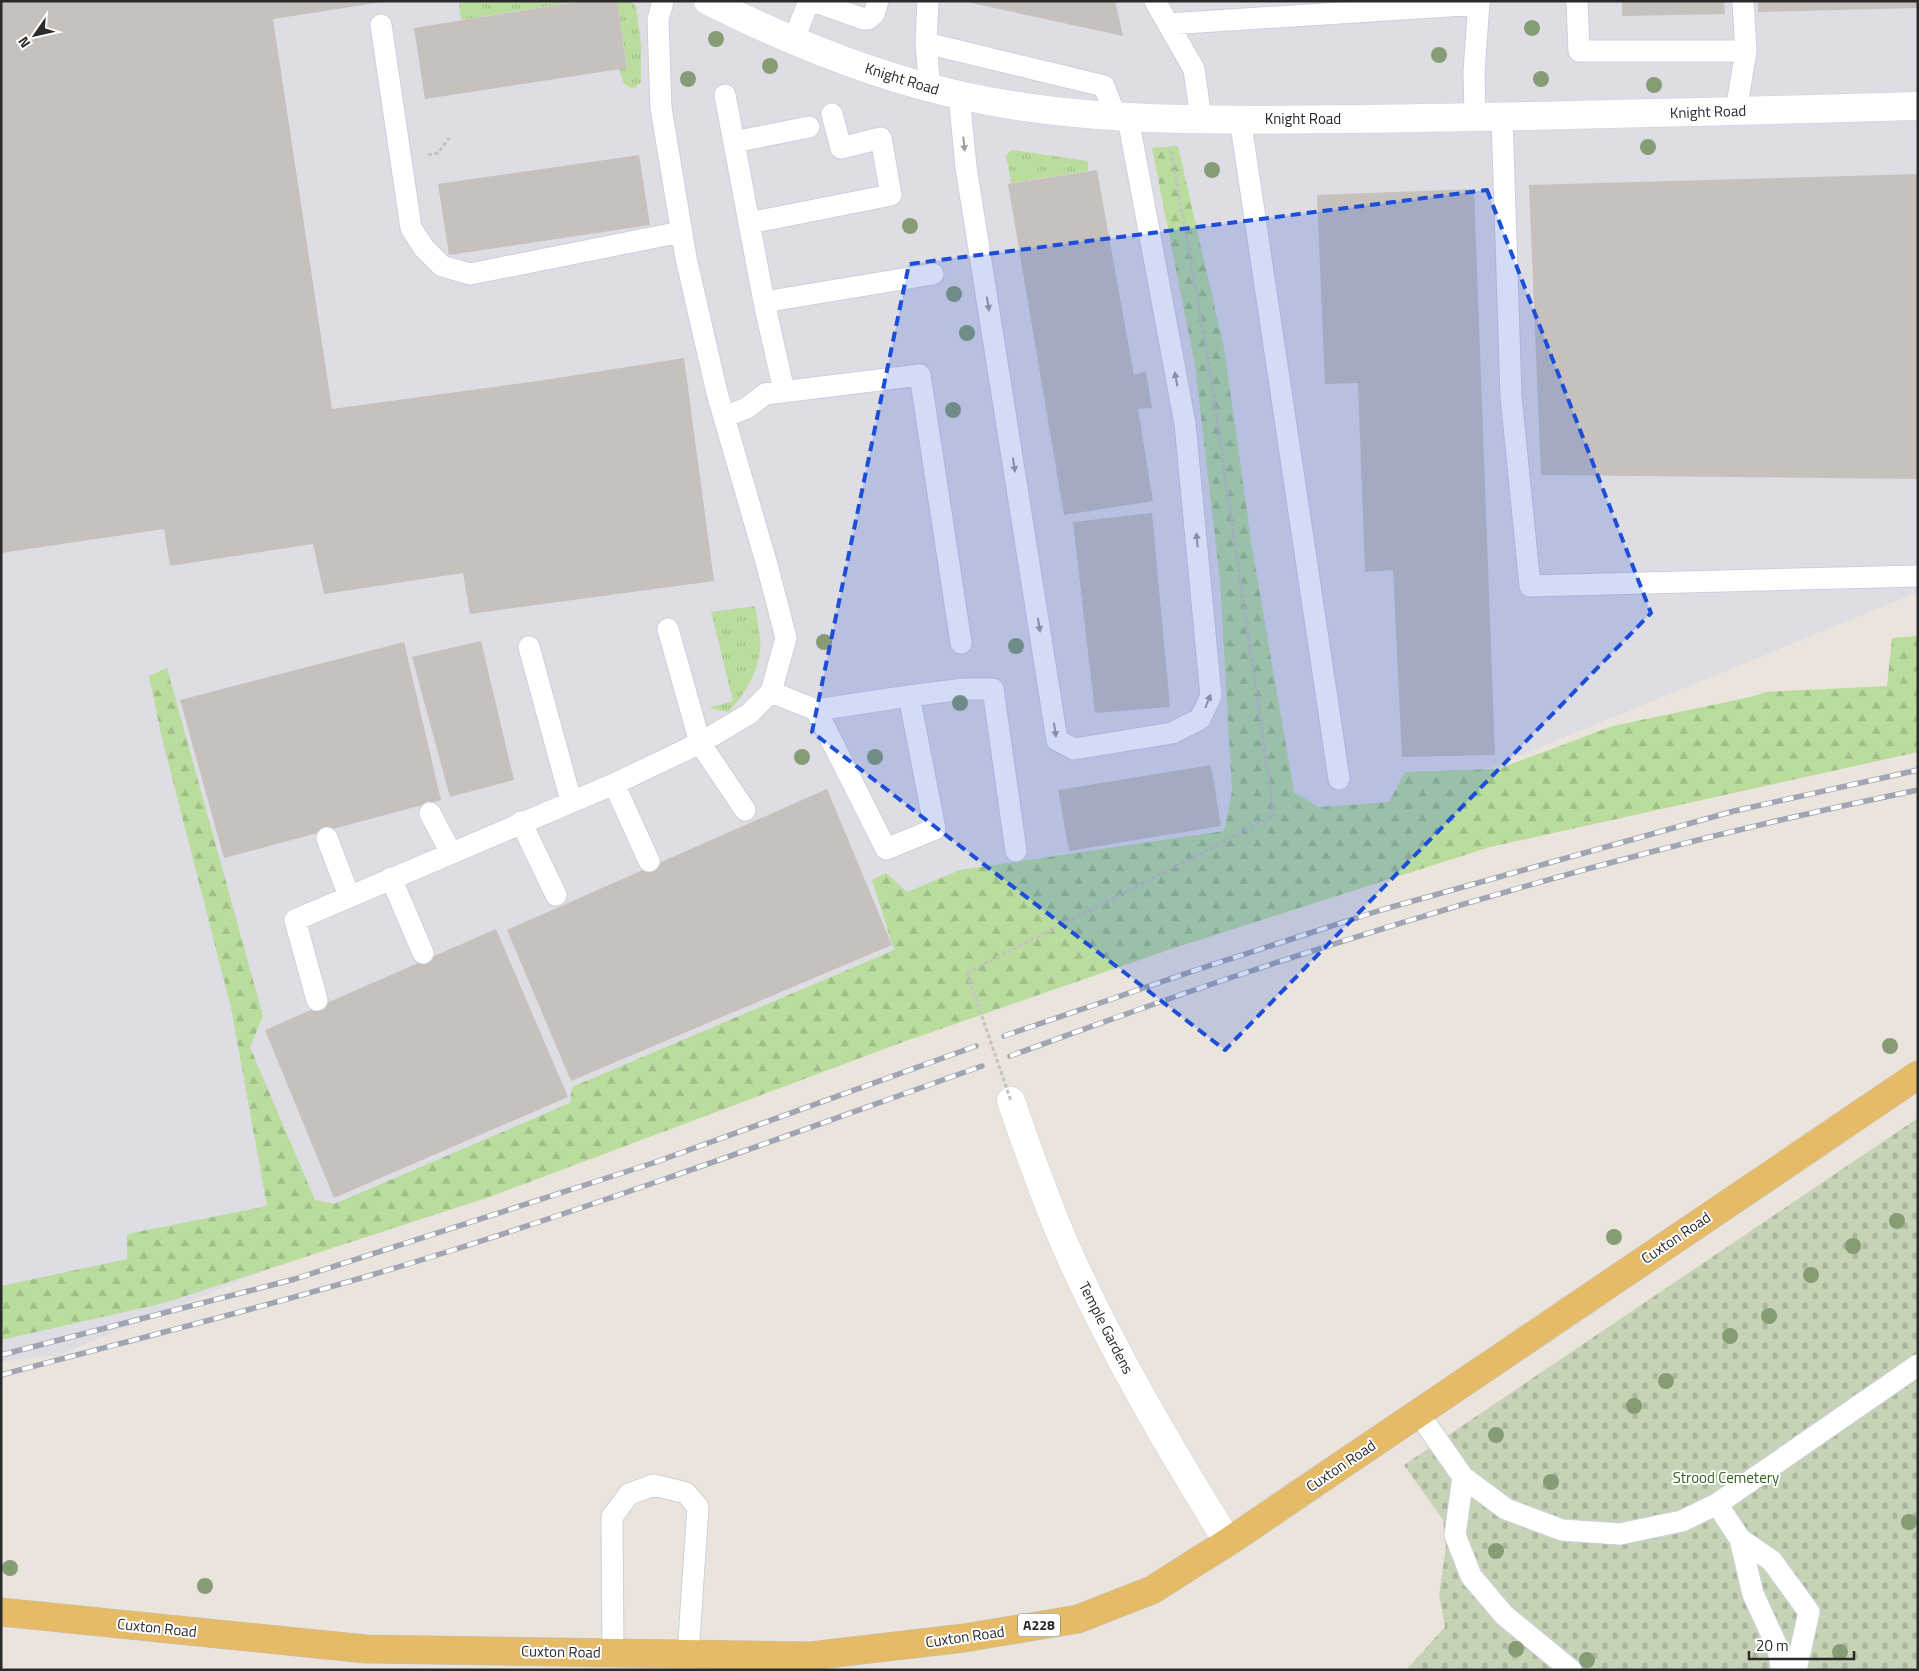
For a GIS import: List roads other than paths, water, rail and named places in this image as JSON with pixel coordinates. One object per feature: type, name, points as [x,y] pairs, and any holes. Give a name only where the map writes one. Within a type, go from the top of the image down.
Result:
[{"type":"main road","name":"Cuxton Road","points":[[1,1612],[366,1649],[688,1654],[810,1663],[1078,1619],[1152,1590],[1228,1542],[1918,1075]]},
{"type":"street","name":"Knight Road","points":[[719,4],[793,41],[879,73],[930,89],[1051,111],[1122,117],[1240,118],[1489,116],[1918,106]]},
{"type":"street","name":"Temple Gardens","points":[[1011,1101],[1052,1212],[1077,1270],[1131,1376],[1228,1542]]},
{"type":"lane","points":[[317,1000],[294,920],[614,784],[700,743],[749,714],[771,692],[786,638],[724,417],[681,232],[662,108],[658,20],[663,1]]},
{"type":"lane","points":[[793,41],[809,1]]},
{"type":"lane","points":[[813,1],[864,20],[874,14],[878,1]]},
{"type":"lane","points":[[928,1],[926,43],[930,89]]},
{"type":"lane","points":[[1156,1],[1194,69],[1200,118]]},
{"type":"lane","points":[[1577,1],[1578,51],[1746,51]]},
{"type":"lane","points":[[1736,111],[1746,51],[1743,1]]},
{"type":"lane","points":[[1168,24],[1479,3],[1474,72],[1489,116],[1511,396],[1530,586],[1918,576]]},
{"type":"lane","points":[[381,25],[410,228],[424,248],[442,266],[470,274],[681,232]]},
{"type":"lane","points":[[926,43],[1104,86],[1122,117],[1185,424],[1211,696],[1200,719],[1172,733],[1074,749],[1057,740],[966,167],[959,95]]},
{"type":"lane","points":[[725,95],[764,302],[784,391]]},
{"type":"lane","points":[[749,223],[891,195],[881,138],[841,148],[832,114]]},
{"type":"lane","points":[[1240,118],[1339,779]]},
{"type":"lane","points":[[734,142],[809,127]]},
{"type":"lane","points":[[764,302],[933,274]]},
{"type":"lane","points":[[724,417],[747,408],[765,394],[920,375],[960,643]]},
{"type":"lane","points":[[668,629],[700,743],[745,810]]},
{"type":"lane","points":[[529,647],[572,801]]},
{"type":"lane","points":[[771,692],[816,710],[964,689],[993,689],[1016,851]]},
{"type":"lane","points":[[816,710],[886,849],[935,829],[909,696]]},
{"type":"lane","points":[[614,784],[649,861]]},
{"type":"lane","points":[[430,813],[451,852]]},
{"type":"lane","points":[[521,822],[556,895]]},
{"type":"lane","points":[[327,838],[349,896]]},
{"type":"lane","points":[[391,878],[422,953]]},
{"type":"lane","points":[[1418,1414],[1463,1477],[1506,1509],[1562,1530],[1620,1534],[1682,1521],[1717,1504],[1918,1365]]},
{"type":"lane","points":[[1463,1477],[1455,1535],[1471,1576],[1504,1615],[1571,1670]]},
{"type":"lane","points":[[614,1652],[612,1517],[629,1494],[654,1485],[686,1493],[698,1507],[688,1654]]},
{"type":"lane","points":[[1717,1504],[1740,1540],[1752,1594],[1777,1646],[1782,1670]]},
{"type":"lane","points":[[1740,1540],[1772,1561],[1809,1612],[1796,1670]]},
{"type":"railway","points":[[1004,1036],[1196,970],[1381,910],[1734,811],[1918,770]]},
{"type":"railway","points":[[1010,1056],[1218,982],[1330,945],[1497,894],[1749,828],[1918,790]]},
{"type":"railway","points":[[1,1355],[295,1279],[653,1163],[976,1046]]},
{"type":"railway","points":[[1,1375],[170,1331],[450,1251],[650,1184],[982,1066]]},
{"type":"park label","name":"Strood Cemetery","points":[[1726,1478]]}]
